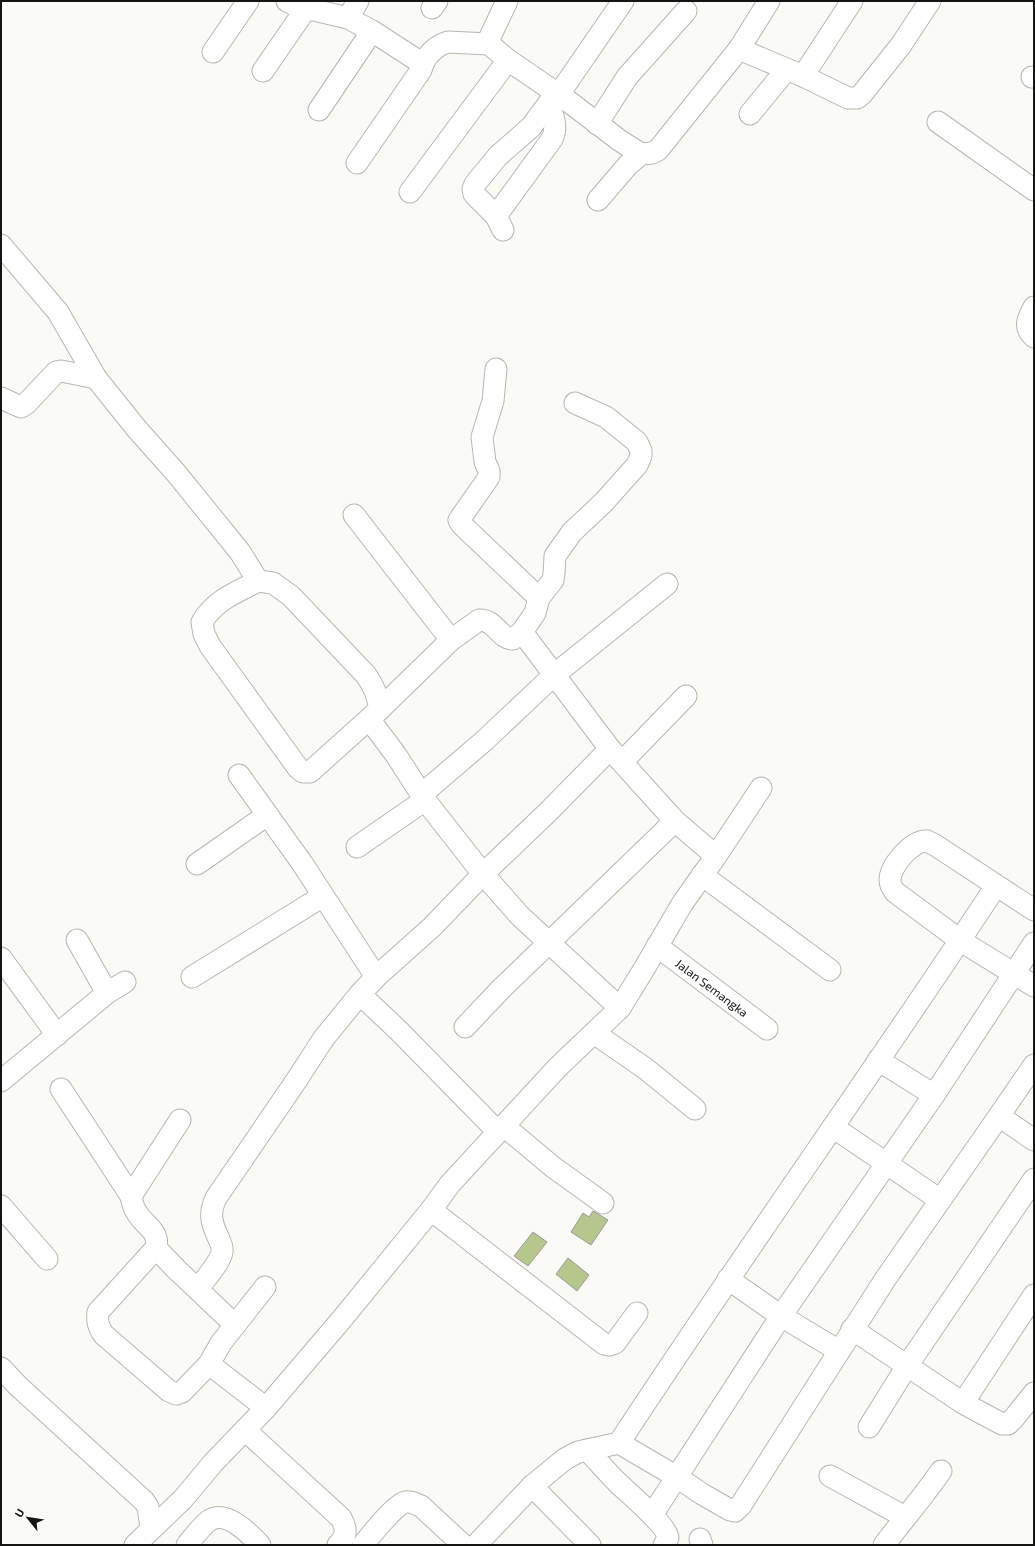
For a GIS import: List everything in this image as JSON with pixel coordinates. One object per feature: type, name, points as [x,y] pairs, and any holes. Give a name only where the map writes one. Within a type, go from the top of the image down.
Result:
[{"type":"street","points":[[213,52],[248,1]]},
{"type":"street","points":[[489,44],[489,39],[507,1]]},
{"type":"street","points":[[554,99],[555,131],[552,139],[500,223],[474,194],[473,189],[475,184],[498,156],[531,127],[554,99],[623,1]]},
{"type":"street","points":[[598,200],[628,165],[641,154],[652,153],[658,150],[739,49],[770,1]]},
{"type":"street","points":[[750,114],[795,73],[852,1]]},
{"type":"street","points":[[739,49],[848,98],[857,98],[862,94],[901,45],[930,1]]},
{"type":"street","points":[[263,71],[296,6],[314,10],[353,9],[372,31],[423,64]]},
{"type":"street","points":[[597,124],[627,77],[686,11]]},
{"type":"street","points":[[319,110],[372,31]]},
{"type":"street","points":[[357,163],[421,70],[423,64],[432,51],[448,42],[489,44],[554,99],[597,124],[641,154]]},
{"type":"street","points":[[410,192],[508,60]]},
{"type":"street","points":[[938,122],[1034,190]]},
{"type":"street","points":[[1,244],[58,312],[96,378],[240,552],[258,581]]},
{"type":"street","points":[[1034,307],[1028,318],[1027,325],[1029,332],[1034,337]]},
{"type":"street","points":[[496,369],[493,401],[482,437],[484,457],[489,471],[489,477],[459,520],[462,525],[539,598]]},
{"type":"street","points":[[1,398],[22,407],[56,372],[61,371],[96,378]]},
{"type":"street","points":[[575,403],[606,417],[631,437],[637,442],[641,451],[641,456],[637,465],[603,503],[572,532],[555,556],[553,580],[539,598],[535,613],[522,632],[513,639],[509,639],[491,622],[484,619],[479,620],[451,640],[374,714],[310,772],[303,772],[298,768],[210,646],[204,634],[202,622],[208,612],[224,599],[258,581],[273,583],[291,596],[366,674],[373,684],[377,695],[374,714],[423,797],[483,874],[520,916],[620,1008]]},
{"type":"street","points":[[354,515],[451,640]]},
{"type":"street","points":[[357,847],[423,797],[554,675],[667,584]]},
{"type":"street","points":[[522,632],[616,756],[674,821],[716,856]]},
{"type":"street","points":[[198,1289],[220,1259],[222,1253],[222,1246],[213,1227],[211,1216],[212,1206],[216,1198],[324,1038],[360,994],[376,977],[432,927],[483,874],[548,812],[686,696]]},
{"type":"street","points":[[239,776],[302,863],[376,977]]},
{"type":"street","points":[[135,1545],[151,1528],[183,1499],[213,1463],[266,1408],[431,1210],[450,1184],[558,1067],[620,1008],[682,904],[761,788]]},
{"type":"street","points":[[197,864],[267,815]]},
{"type":"street","points":[[465,1027],[501,989],[674,821]]},
{"type":"street","points":[[1034,910],[927,841],[918,842],[913,846],[898,860],[892,870],[890,878],[891,885],[895,892],[960,941],[1034,986]]},
{"type":"street","points":[[702,875],[830,970]]},
{"type":"street","points":[[619,1443],[728,1279],[960,941],[996,886]]},
{"type":"street","points":[[192,977],[323,896]]},
{"type":"street","points":[[77,940],[107,993]]},
{"type":"street","points":[[652,1515],[781,1316],[934,1095],[1034,943]]},
{"type":"street","name":"Jalan Semangka","points":[[657,946],[767,1029]]},
{"type":"street","points":[[1,958],[57,1035]]},
{"type":"street","points":[[1,1081],[107,993],[125,982]]},
{"type":"street","points":[[360,994],[501,1129],[603,1203]]},
{"type":"street","points":[[594,1033],[646,1069],[696,1109]]},
{"type":"street","points":[[878,1060],[934,1095]]},
{"type":"street","points":[[476,1545],[532,1486],[565,1459],[578,1452],[619,1443],[677,1477],[702,1494],[730,1510],[735,1511],[741,1505],[886,1278],[1034,1065]]},
{"type":"street","points":[[61,1088],[131,1196],[136,1212],[156,1236],[156,1248],[98,1312],[97,1319],[100,1330],[104,1335],[169,1391],[176,1394],[185,1389],[209,1364],[221,1343],[265,1287]]},
{"type":"street","points":[[999,1116],[1034,1140]]},
{"type":"street","points":[[131,1196],[180,1120]]},
{"type":"street","points":[[833,1127],[940,1200]]},
{"type":"street","points":[[869,1427],[907,1366],[1034,1179]]},
{"type":"street","points":[[1,1206],[47,1259]]},
{"type":"street","points":[[431,1210],[604,1344],[609,1345],[615,1343],[637,1313]]},
{"type":"street","points":[[156,1248],[235,1325]]},
{"type":"street","points":[[728,1279],[781,1316],[839,1351]]},
{"type":"street","points":[[964,1403],[1034,1295]]},
{"type":"street","points":[[852,1329],[964,1403],[1002,1424],[1008,1424],[1034,1394]]},
{"type":"street","points":[[209,1364],[266,1408]]},
{"type":"street","points":[[1,1368],[18,1386],[144,1501],[148,1507],[151,1528]]},
{"type":"street","points":[[245,1430],[341,1518],[346,1527],[346,1535],[338,1545]]},
{"type":"street","points":[[587,1450],[668,1533],[668,1538],[664,1545]]},
{"type":"street","points":[[884,1545],[905,1517],[919,1502],[941,1471]]},
{"type":"street","points":[[830,1476],[905,1517]]},
{"type":"street","points":[[532,1486],[590,1545]]},
{"type":"street","points":[[363,1545],[396,1508],[404,1502],[412,1502],[420,1506],[463,1545]]},
{"type":"street","points":[[187,1545],[210,1520],[219,1518],[233,1521],[260,1545]]},
{"type":"building","points":[[593,1211],[608,1220],[591,1245],[571,1232],[583,1213],[589,1217]]},
{"type":"building","points":[[533,1232],[547,1242],[528,1266],[514,1256]]},
{"type":"building","points":[[568,1258],[589,1275],[577,1291],[556,1274]]}]
